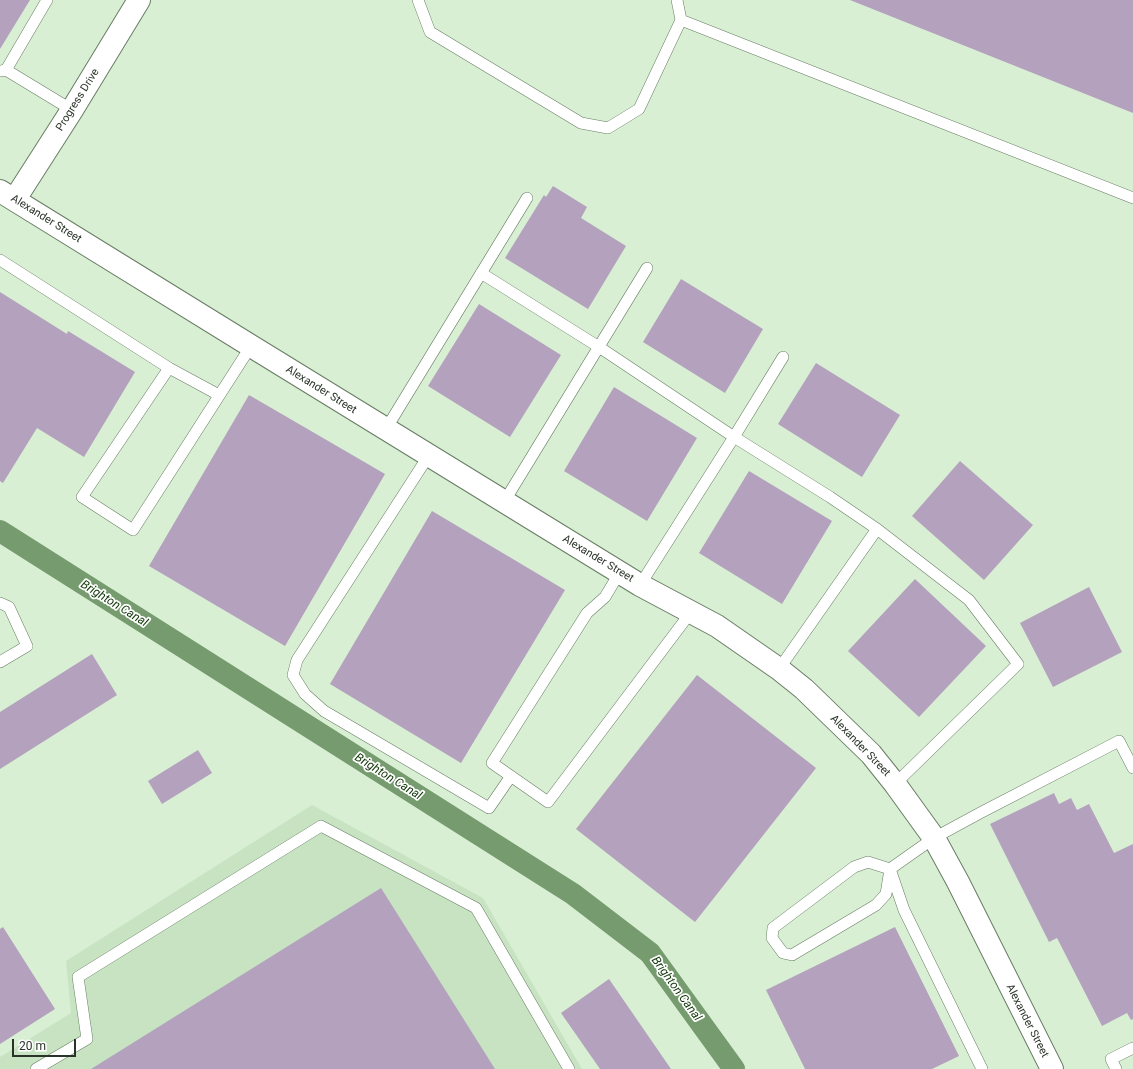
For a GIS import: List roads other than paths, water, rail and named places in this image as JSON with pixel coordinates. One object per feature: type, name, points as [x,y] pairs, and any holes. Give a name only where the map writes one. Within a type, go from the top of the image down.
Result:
[{"type":"street","name":"Progress Drive","points":[[7,195],[72,110],[139,0]]},
{"type":"street","name":"Alexander Street","points":[[7,195],[640,585],[717,626],[779,669],[804,689],[871,754],[934,838],[958,882],[1052,1069]]},
{"type":"lane","points":[[47,0],[3,70],[72,110]]},
{"type":"lane","points":[[418,0],[430,32],[581,123],[608,128],[640,108],[681,20],[677,0]]},
{"type":"lane","points":[[681,20],[1133,198]]},
{"type":"lane","points":[[386,429],[527,198]]},
{"type":"lane","points":[[0,260],[169,368],[219,395]]},
{"type":"lane","points":[[504,502],[647,268]]},
{"type":"lane","points":[[481,273],[599,347],[734,437],[830,497],[877,529],[969,600],[1018,664],[895,784]]},
{"type":"lane","points":[[169,368],[82,497],[133,530],[251,346]]},
{"type":"lane","points":[[640,585],[783,357]]},
{"type":"lane","points":[[428,455],[296,660],[293,675],[305,694],[324,711],[489,808],[511,776]]},
{"type":"lane","points":[[779,669],[877,529]]},
{"type":"lane","points":[[620,572],[605,597],[587,613],[492,763],[548,802],[691,612]]},
{"type":"lane","points":[[0,603],[9,607],[26,646],[0,662]]},
{"type":"lane","points":[[890,869],[868,862],[854,867],[773,928],[772,938],[783,953],[792,955],[876,905],[886,894],[890,869],[934,838],[1119,741],[1133,768]]},
{"type":"lane","points":[[36,1069],[87,1039],[78,978],[321,826],[476,908],[569,1069]]},
{"type":"lane","points":[[890,869],[904,910],[982,1069]]},
{"type":"lane","points":[[1116,1069],[1111,1058],[1133,1048]]},
{"type":"waterway","name":"Brighton Canal","points":[[0,531],[573,894],[650,953],[734,1069]]}]
